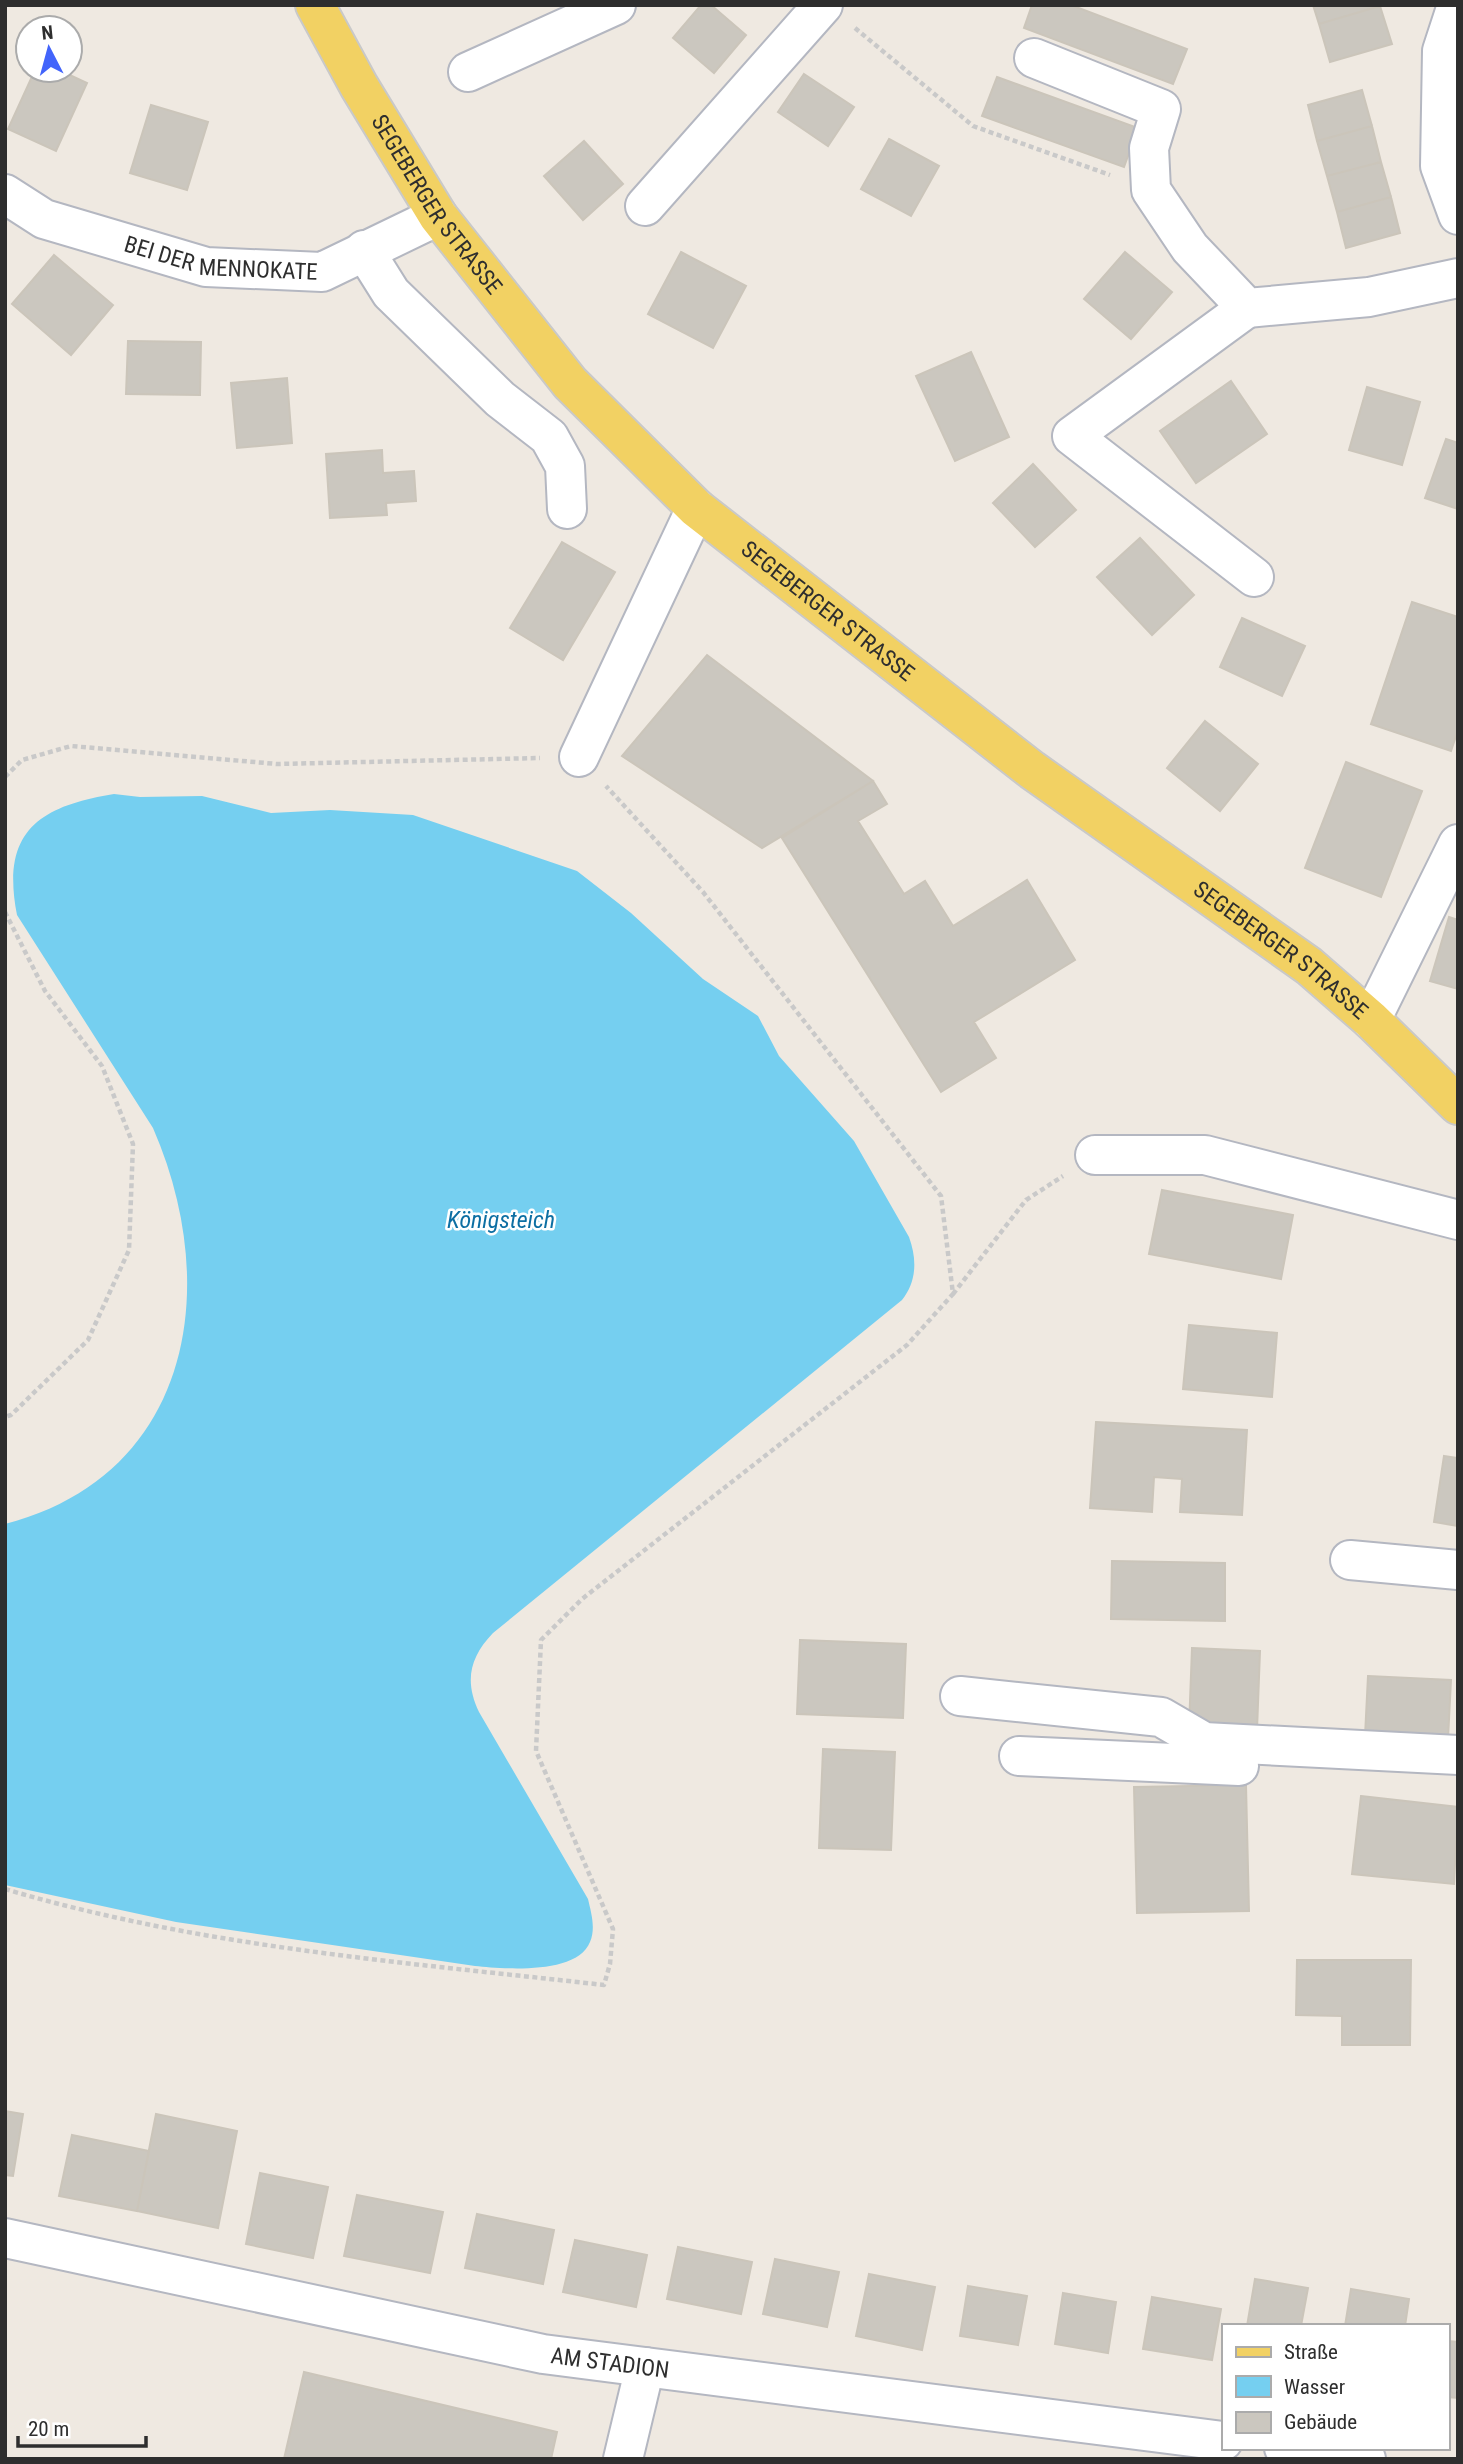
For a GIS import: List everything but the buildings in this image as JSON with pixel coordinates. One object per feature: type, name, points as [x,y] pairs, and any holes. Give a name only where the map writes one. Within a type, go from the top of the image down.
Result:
[{"type":"main road","name":"SEGEBERGER STRASSE","points":[[316,5],[359,86],[438,216],[570,383],[696,508],[1032,770],[1308,966],[1371,1020],[1458,1105]]},
{"type":"street","points":[[468,72],[616,5]]},
{"type":"street","points":[[1457,5],[1442,51],[1440,166],[1458,215]]},
{"type":"street","points":[[646,206],[836,14]]},
{"type":"street","points":[[1034,58],[1161,109],[1149,149],[1151,190],[1190,248],[1247,308]]},
{"type":"street","name":"BEI DER MENNOKATE","points":[[5,194],[44,219],[206,267],[321,272],[438,216]]},
{"type":"street","points":[[364,250],[391,293],[500,399],[549,437],[565,466],[567,509]]},
{"type":"street","points":[[1254,577],[1072,436],[1247,308],[1369,297],[1458,278]]},
{"type":"street","points":[[579,757],[696,508]]},
{"type":"street","points":[[1371,1020],[1458,844]]},
{"type":"street","points":[[1095,1155],[1205,1155],[1458,1220]]},
{"type":"street","points":[[1350,1560],[1458,1570]]},
{"type":"street","points":[[960,1696],[1161,1717],[1204,1742],[1458,1755]]},
{"type":"street","points":[[1019,1756],[1276,1768],[1458,1782]]},
{"type":"street","name":"AM STADION","points":[[5,2238],[542,2354],[1222,2441]]},
{"type":"street","points":[[623,2459],[645,2367]]},
{"type":"street","points":[[1299,2450],[1366,2459]]},
{"type":"path","points":[[836,14],[973,125],[1151,190]]},
{"type":"path","points":[[5,777],[22,760],[71,746],[277,764],[579,757],[703,891],[941,1196],[953,1294]]},
{"type":"path","points":[[5,912],[45,991],[102,1066],[134,1144],[129,1250],[88,1340],[11,1415],[5,1417]]},
{"type":"path","points":[[5,1889],[87,1913],[265,1947],[604,1984],[610,1964],[613,1929],[536,1751],[541,1640],[582,1599],[907,1345],[953,1294],[1026,1200],[1095,1155]]},
{"type":"water","name":"Königsteich","points":[[114,794],[140,797],[202,796],[271,813],[330,810],[413,815],[577,871],[631,913],[703,979],[758,1016],[779,1056],[854,1141],[909,1237],[914,1270],[911,1285],[902,1300],[493,1633],[479,1651],[471,1680],[474,1701],[588,1899],[592,1937],[583,1953],[571,1960],[538,1968],[475,1966],[176,1922],[5,1885],[5,1524],[68,1499],[117,1464],[153,1419],[175,1367],[186,1310],[185,1250],[174,1188],[153,1128],[17,915],[13,886],[15,862],[21,842],[32,827],[47,815],[66,806]]}]
